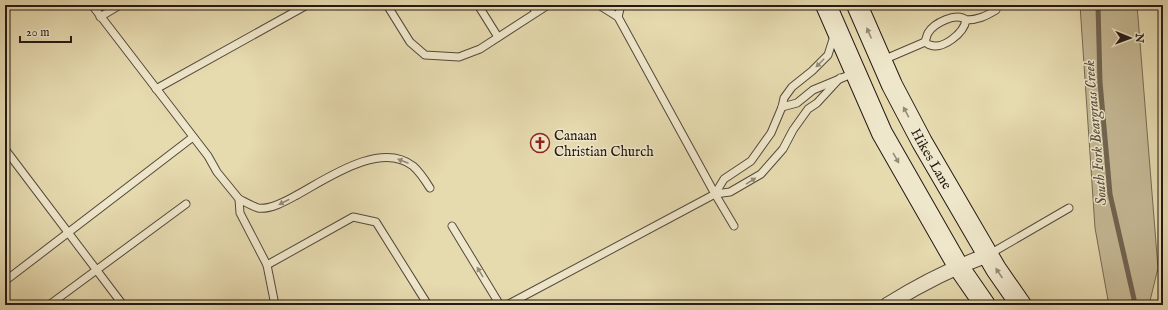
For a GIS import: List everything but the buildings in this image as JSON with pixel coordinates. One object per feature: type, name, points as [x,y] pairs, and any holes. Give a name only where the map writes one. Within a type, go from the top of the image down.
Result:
[{"type":"main road","points":[[826,5],[836,29],[848,75],[958,266],[985,305]]},
{"type":"main road","name":"Hikes Lane","points":[[857,5],[892,85],[922,142],[988,255],[1021,305]]},
{"type":"street","points":[[887,305],[919,285],[958,266],[988,255]]},
{"type":"lane","points":[[92,5],[208,156],[217,172],[239,199],[259,208],[279,205],[346,168],[359,162],[375,158],[390,158],[404,161],[413,166],[430,188]]},
{"type":"lane","points":[[100,17],[120,5]]},
{"type":"lane","points":[[156,89],[307,5]]},
{"type":"lane","points":[[387,5],[410,42],[425,55],[459,57],[480,49],[548,5]]},
{"type":"lane","points":[[478,5],[498,37]]},
{"type":"lane","points":[[532,5],[536,12]]},
{"type":"lane","points":[[599,5],[618,17],[734,226]]},
{"type":"lane","points":[[618,17],[621,5]]},
{"type":"lane","points":[[881,61],[925,42],[929,32],[950,18],[962,17],[966,20],[975,20],[985,17],[996,10]]},
{"type":"lane","points":[[925,42],[936,46],[952,39],[960,33],[966,20]]},
{"type":"lane","points":[[715,194],[724,179],[751,161],[771,134],[784,98],[792,87],[812,71],[828,55],[836,29]]},
{"type":"lane","points":[[782,106],[797,102],[813,90],[848,75]]},
{"type":"lane","points":[[507,305],[715,194],[730,192],[761,174],[783,149],[793,130],[808,109],[817,103],[848,75]]},
{"type":"lane","points":[[5,280],[193,137]]},
{"type":"lane","points":[[5,149],[123,305]]},
{"type":"lane","points":[[239,199],[240,213],[267,265],[275,305]]},
{"type":"lane","points":[[49,305],[186,204]]},
{"type":"lane","points":[[988,255],[1069,208]]},
{"type":"lane","points":[[267,265],[353,217],[376,222],[428,305]]},
{"type":"lane","points":[[452,226],[500,305]]},
{"type":"lane","points":[[520,298],[524,305]]},
{"type":"shaded area","points":[[1080,5],[1137,5],[1158,268],[1149,305],[1106,305],[1108,300],[1095,228]]},
{"type":"waterway","name":"South Fork Beargrass Creek","points":[[1098,5],[1100,82],[1110,194],[1134,299],[1132,305]]},
{"type":"place","name":"Canaan Christian Church","points":[[540,143]]}]
